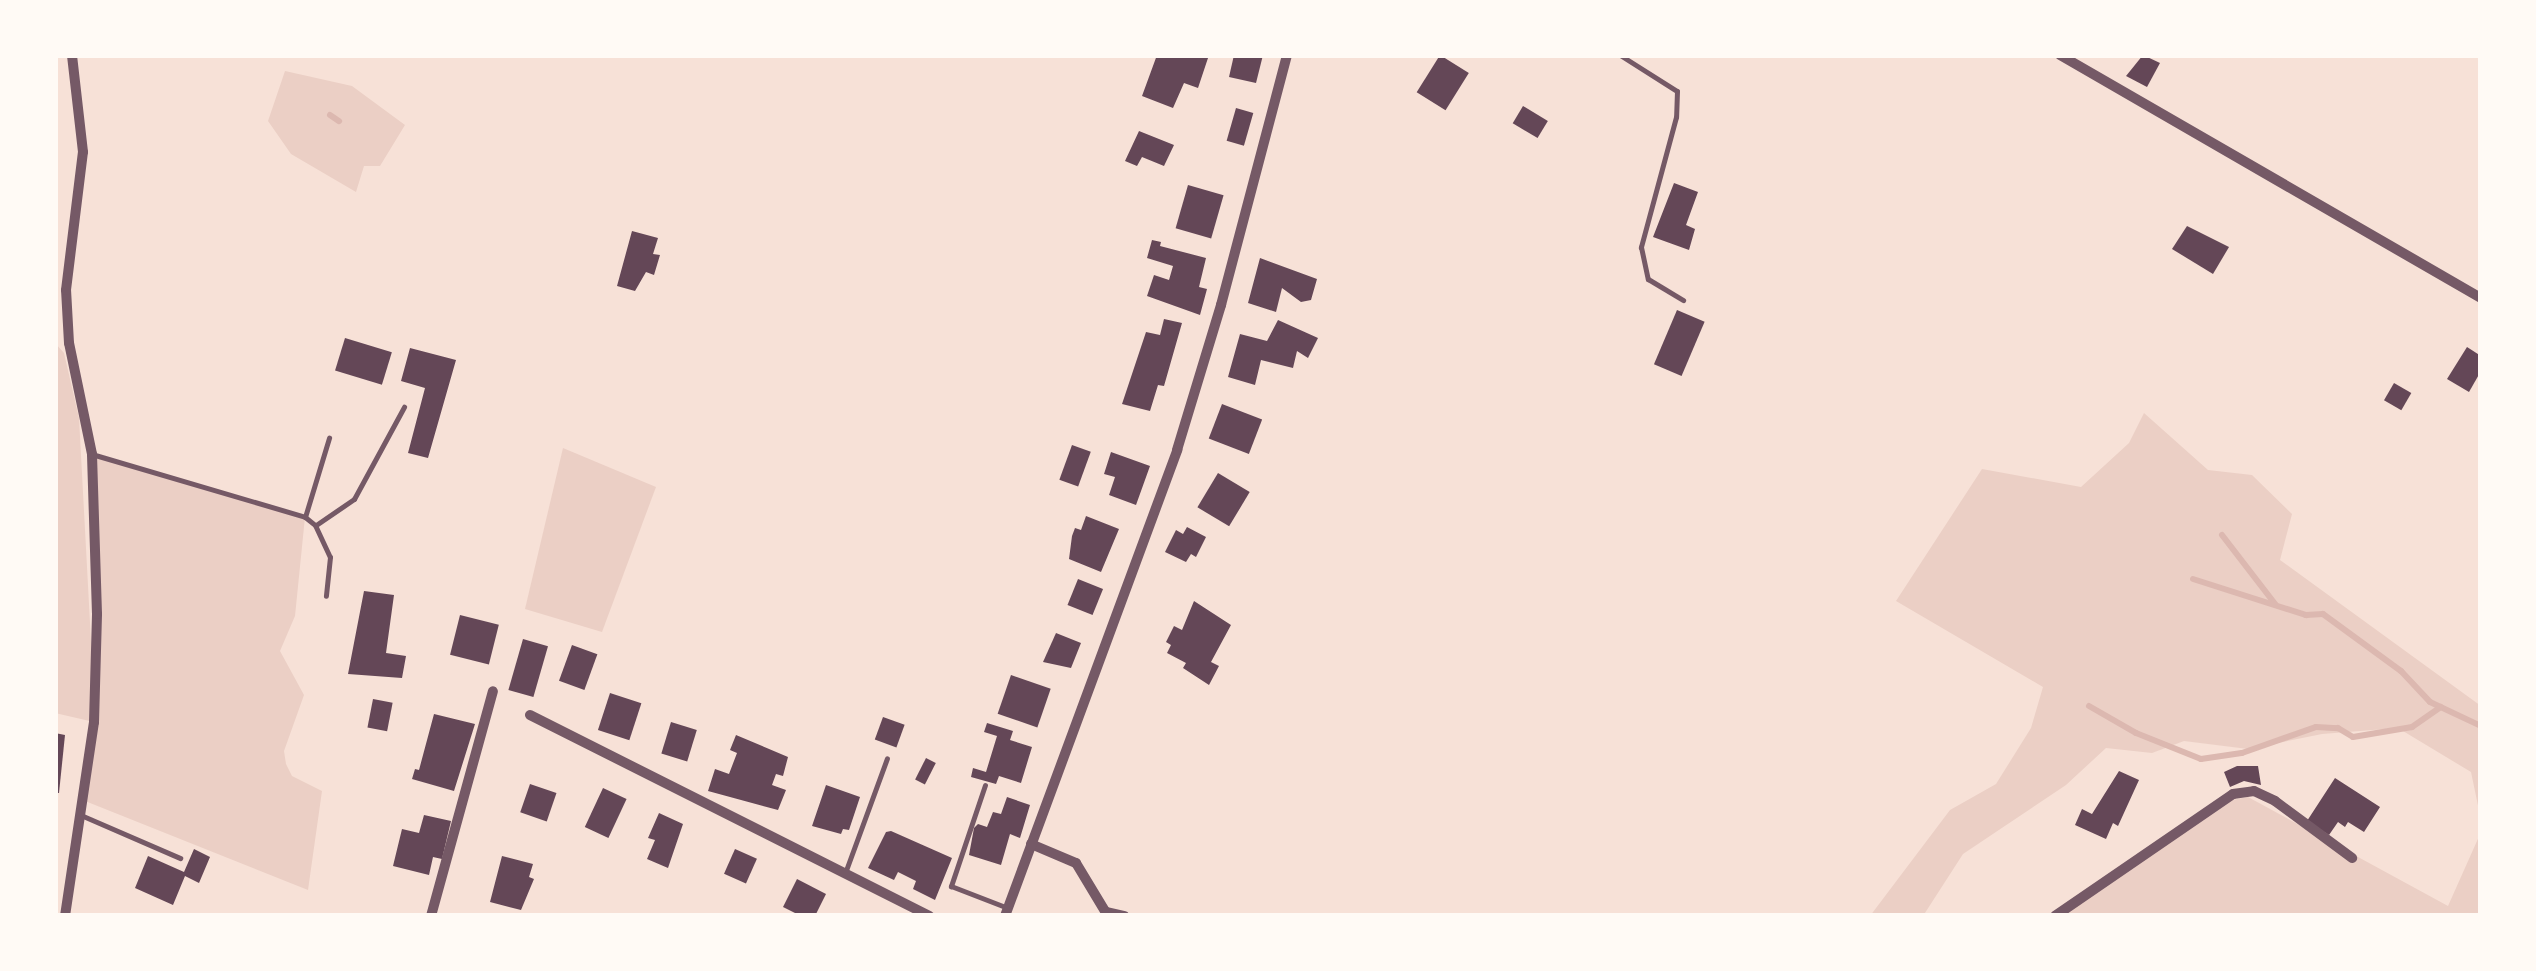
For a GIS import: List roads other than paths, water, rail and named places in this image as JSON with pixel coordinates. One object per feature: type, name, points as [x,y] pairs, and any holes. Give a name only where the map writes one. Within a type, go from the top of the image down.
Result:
[{"type":"street","points":[[64,916],[83,816],[94,722],[98,614],[92,454],[70,342],[66,290],[83,152],[72,55]]},
{"type":"street","points":[[1006,912],[1177,450],[1221,304],[1287,55]]},
{"type":"street","points":[[2060,55],[2481,298]]},
{"type":"street","points":[[431,916],[493,691]]},
{"type":"street","points":[[530,715],[929,916]]},
{"type":"street","points":[[2055,916],[2233,794],[2254,791],[2275,801],[2352,858]]},
{"type":"street","points":[[1032,844],[1076,863],[1108,914],[1125,916]]},
{"type":"lane","points":[[1620,55],[1677,91],[1676,117],[1641,247],[1648,279],[1683,300]]},
{"type":"lane","points":[[316,526],[354,499],[404,407]]},
{"type":"lane","points":[[305,518],[329,438]]},
{"type":"lane","points":[[92,454],[305,518],[316,526],[330,557],[326,596]]},
{"type":"lane","points":[[845,874],[887,758]]},
{"type":"lane","points":[[985,786],[951,886],[1006,912]]},
{"type":"lane","points":[[83,816],[180,858]]},
{"type":"waterway","points":[[330,115],[339,121]]},
{"type":"waterway","points":[[2222,535],[2276,605]]},
{"type":"waterway","points":[[2193,579],[2306,615],[2323,614],[2401,671],[2430,702],[2481,726]]},
{"type":"waterway","points":[[2089,706],[2136,733],[2201,759],[2242,753],[2316,727],[2338,728],[2353,737],[2412,727],[2441,707]]}]
